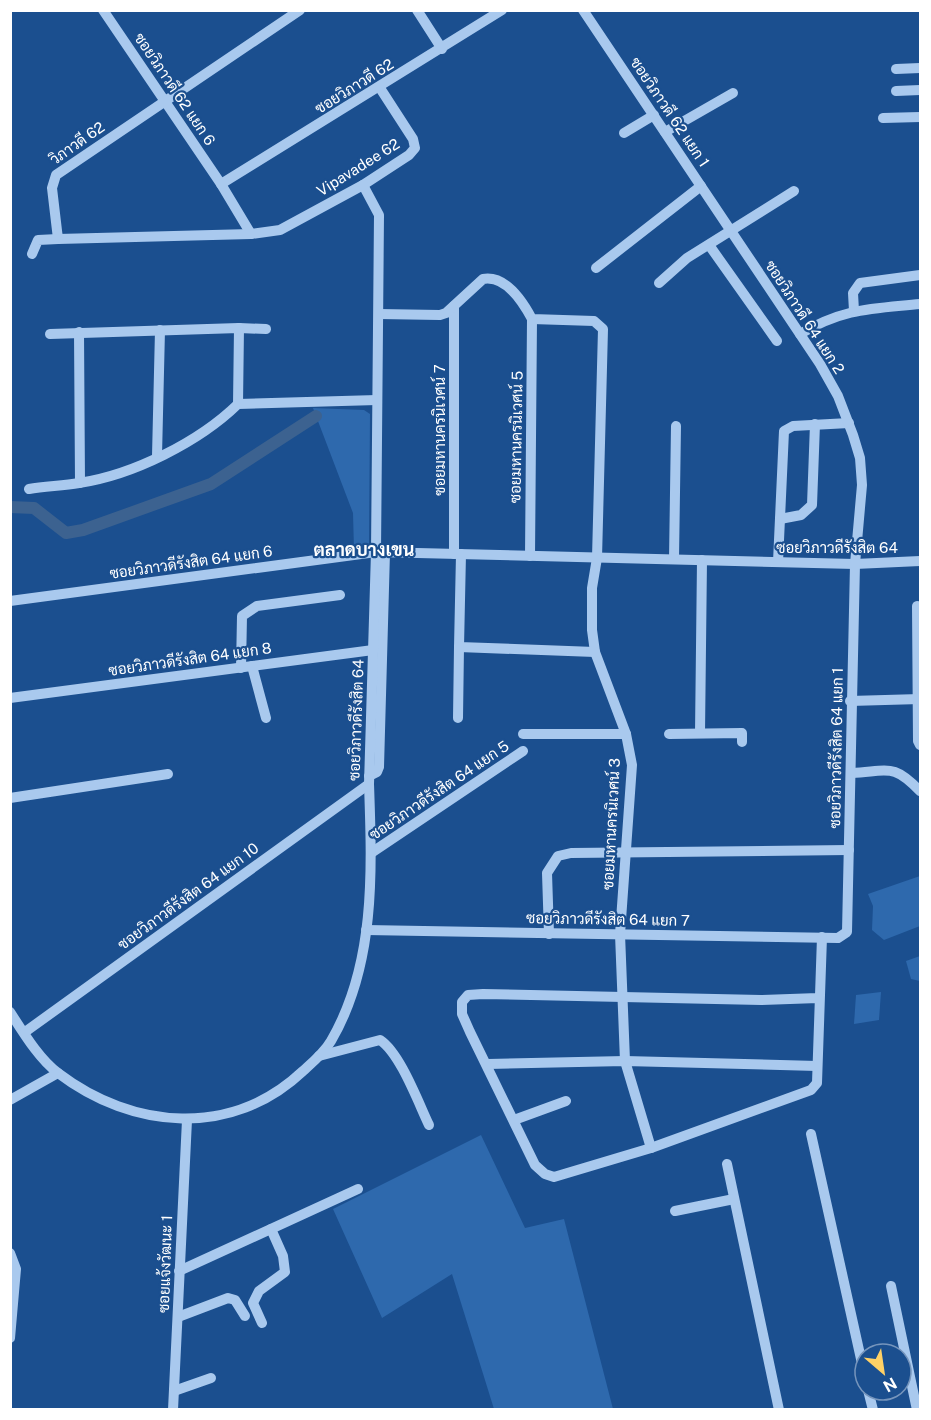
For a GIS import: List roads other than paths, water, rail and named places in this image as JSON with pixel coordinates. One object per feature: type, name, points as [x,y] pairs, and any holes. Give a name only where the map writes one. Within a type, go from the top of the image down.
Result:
[{"type":"street","name":"วิภาวดี 62","points":[[58,239],[52,188],[56,175],[300,10]]},
{"type":"street","points":[[417,10],[442,49]]},
{"type":"street","name":"ซอยวิภาวดี 62","points":[[221,184],[380,88],[502,10]]},
{"type":"street","name":"ซอยวิภาวดี 62 แยก 1","points":[[583,10],[731,231]]},
{"type":"street","name":"ซอยวิภาวดี 62 แยก 6","points":[[105,11],[221,184],[251,234]]},
{"type":"street","points":[[896,69],[921,68]]},
{"type":"street","name":"Vipavadee 62","points":[[251,234],[280,230],[363,185],[409,155],[415,148],[413,139],[380,88]]},
{"type":"street","points":[[896,91],[921,90]]},
{"type":"street","points":[[665,132],[733,93]]},
{"type":"street","points":[[624,133],[654,115]]},
{"type":"street","points":[[883,118],[921,117]]},
{"type":"street","points":[[363,185],[379,215],[377,400],[380,552],[379,767],[369,780]]},
{"type":"street","points":[[596,268],[701,186]]},
{"type":"street","points":[[659,283],[687,258],[794,191]]},
{"type":"street","name":"ซอยวิภาวดี 64 แยก 2","points":[[731,231],[825,372],[849,423],[860,458],[862,485],[855,564]]},
{"type":"street","points":[[32,254],[38,240],[251,234]]},
{"type":"street","points":[[710,245],[777,341]]},
{"type":"street","points":[[854,311],[853,293],[860,283],[921,275]]},
{"type":"street","points":[[379,314],[440,315],[454,306],[483,279],[490,278],[512,290],[525,305],[532,319]]},
{"type":"street","points":[[800,334],[824,320],[854,311],[921,304]]},
{"type":"street","name":"ซอยมหานครนิเวศน์ 7","points":[[454,306],[458,718]]},
{"type":"street","name":"ซอยมหานครนิเวศน์ 3","points":[[532,319],[594,321],[601,324],[603,329],[597,558],[592,588],[592,630],[595,652],[626,734],[632,765],[620,934],[621,996],[625,1061],[651,1148]]},
{"type":"street","name":"ซอยมหานครนิเวศน์ 5","points":[[530,556],[532,319]]},
{"type":"street","points":[[238,404],[239,328]]},
{"type":"street","points":[[50,334],[266,329]]},
{"type":"street","points":[[157,456],[160,330]]},
{"type":"street","points":[[79,332],[80,483]]},
{"type":"street","points":[[28,489],[80,483],[116,474],[157,456],[217,424],[238,404],[377,400]]},
{"type":"street","points":[[778,562],[784,431],[793,426],[849,423]]},
{"type":"street","points":[[780,519],[801,515],[812,505],[815,424]]},
{"type":"street","points":[[674,560],[676,426]]},
{"type":"street","name":"ซอยวิภาวดีรังสิต 64","points":[[12,1017],[58,1073],[123,1109],[152,1116],[187,1120],[251,1107],[291,1083],[330,1043],[352,996],[366,930],[371,853],[369,780],[373,650],[380,552],[855,564],[921,561]]},
{"type":"street","name":"ซอยวิภาวดีรังสิต 64 แยก 6","points":[[10,601],[380,552]]},
{"type":"street","points":[[700,733],[702,560]]},
{"type":"street","name":"ซอยวิภาวดีรังสิต 64 แยก 1","points":[[847,932],[852,773],[850,701],[855,564]]},
{"type":"street","points":[[266,718],[247,667],[242,616],[257,606],[340,595]]},
{"type":"street","points":[[917,606],[918,741],[921,745]]},
{"type":"street","points":[[459,647],[595,652]]},
{"type":"street","name":"ซอยวิภาวดีรังสิต 64 แยก 8","points":[[10,698],[373,650]]},
{"type":"street","points":[[850,701],[919,699]]},
{"type":"street","points":[[669,734],[742,733],[742,742]]},
{"type":"street","points":[[523,734],[626,734]]},
{"type":"street","name":"ซอยวิภาวดีรังสิต 64 แยก 5","points":[[371,853],[523,751]]},
{"type":"street","points":[[852,773],[896,771],[903,773],[921,791]]},
{"type":"street","points":[[10,798],[168,774]]},
{"type":"street","name":"ซอยวิภาวดีรังสิต 64 แยก 10","points":[[25,1032],[369,780]]},
{"type":"street","points":[[549,934],[547,873],[558,856],[571,853],[849,850]]},
{"type":"street","name":"ซอยวิภาวดีรังสิต 64 แยก 7","points":[[366,930],[838,938],[847,932]]},
{"type":"street","points":[[818,998],[761,1000],[468,995],[462,1002],[462,1014],[535,1165],[545,1174],[554,1177],[651,1148],[811,1090],[817,1083],[818,998],[822,937]]},
{"type":"street","points":[[319,1056],[380,1040],[387,1045],[394,1056],[429,1125]]},
{"type":"street","points":[[488,1064],[625,1061],[817,1066]]},
{"type":"street","points":[[10,1100],[58,1073]]},
{"type":"street","points":[[514,1120],[566,1101]]},
{"type":"street","name":"ซอยแจ้งวัฒนะ 1","points":[[173,1410],[187,1120]]},
{"type":"street","points":[[811,1134],[857,1342]]},
{"type":"street","points":[[727,1164],[779,1410]]},
{"type":"street","points":[[179,1271],[358,1189]]},
{"type":"street","points":[[675,1211],[735,1199]]},
{"type":"street","points":[[262,1323],[253,1303],[259,1291],[285,1272],[283,1256],[271,1229]]},
{"type":"street","points":[[10,1253],[16,1269],[10,1338]]},
{"type":"street","points":[[891,1286],[917,1410]]},
{"type":"street","points":[[178,1317],[228,1298],[235,1300],[245,1316]]},
{"type":"street","points":[[174,1391],[211,1378]]},
{"type":"waterway","points":[[10,507],[34,508],[66,533],[83,530],[211,484],[316,416]]},
{"type":"district","name":"ตลาดบางเขน","points":[[364,549]]}]
